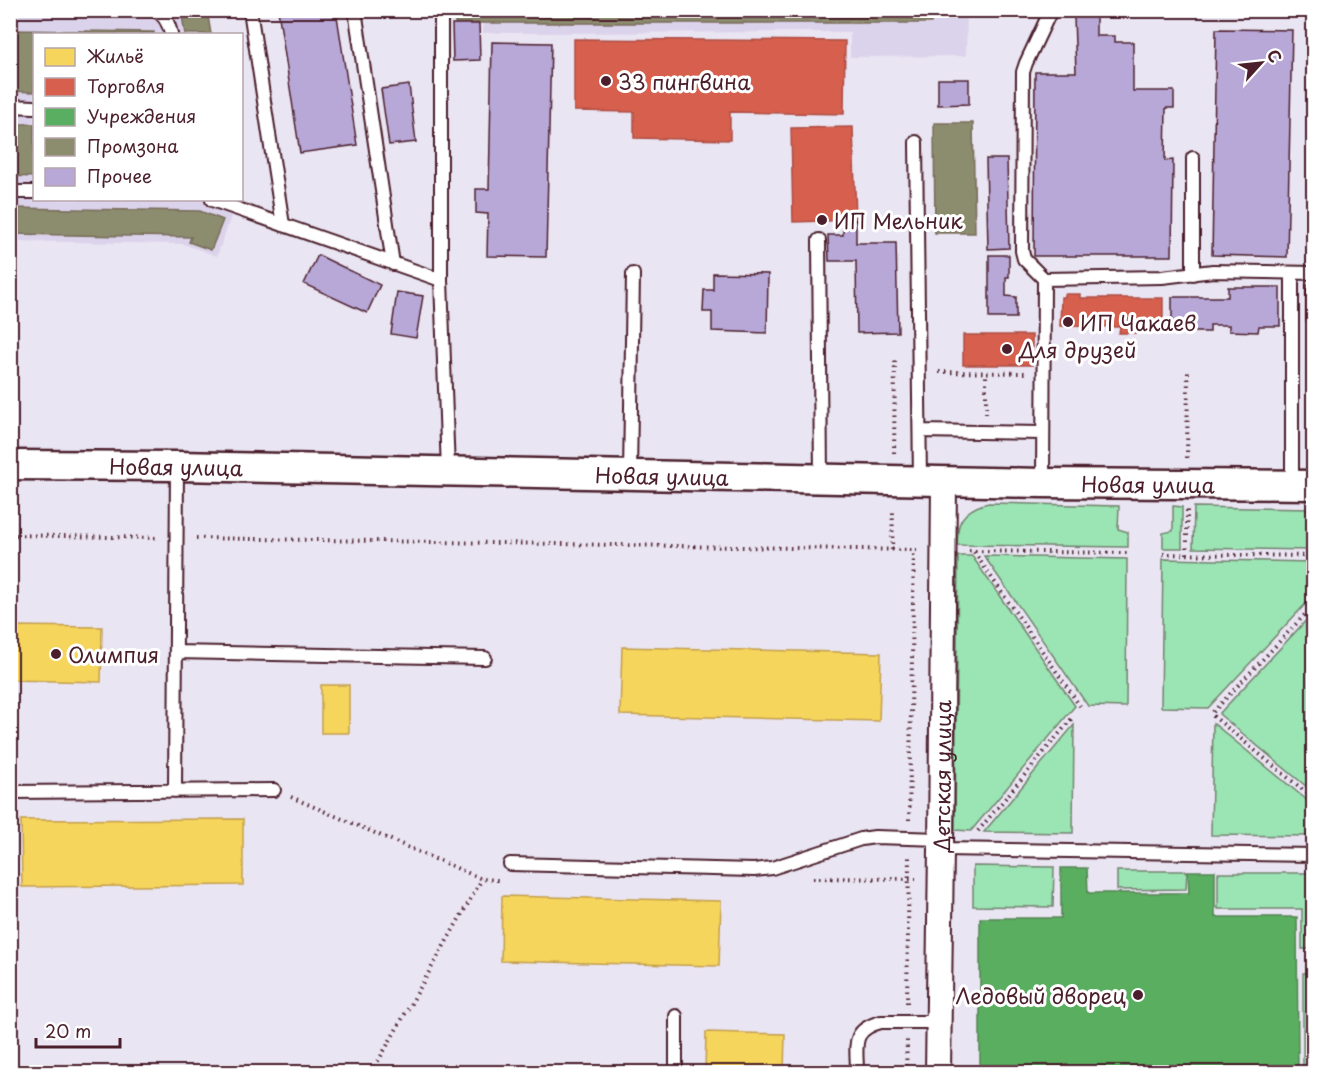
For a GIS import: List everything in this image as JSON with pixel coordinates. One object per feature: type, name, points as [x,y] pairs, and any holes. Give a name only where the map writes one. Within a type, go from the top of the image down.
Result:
[{"type":"street","name":"Новая улица","points":[[10,465],[177,466],[1042,483],[1303,485]]},
{"type":"street","name":"Детская улица","points":[[932,480],[943,551],[948,846],[938,1072]]},
{"type":"lane","points":[[154,10],[165,19],[171,33]]},
{"type":"lane","points":[[250,10],[283,225]]},
{"type":"lane","points":[[355,10],[393,264]]},
{"type":"lane","points":[[441,10],[441,280],[448,471]]},
{"type":"lane","points":[[1042,483],[1044,279],[1024,259],[1022,251],[1023,72],[1051,10]]},
{"type":"lane","points":[[10,106],[33,107]]},
{"type":"lane","points":[[916,142],[920,431],[932,480]]},
{"type":"lane","points":[[1193,158],[1194,274]]},
{"type":"lane","points":[[10,192],[33,192]]},
{"type":"lane","points":[[215,201],[441,280]]},
{"type":"lane","points":[[819,240],[821,478]]},
{"type":"lane","points":[[1044,279],[1162,277],[1213,271],[1314,273]]},
{"type":"lane","points":[[1292,273],[1303,485]]},
{"type":"lane","points":[[630,474],[633,274]]},
{"type":"lane","points":[[920,431],[1043,434]]},
{"type":"lane","points":[[175,791],[177,466]]},
{"type":"lane","points":[[176,652],[485,658]]},
{"type":"lane","points":[[10,792],[274,790]]},
{"type":"lane","points":[[510,864],[754,870],[772,868],[861,839],[875,837],[909,838],[948,846],[1314,855]]},
{"type":"lane","points":[[676,1016],[676,1072]]},
{"type":"lane","points":[[857,1072],[857,1038],[872,1024],[939,1022]]},
{"type":"path","points":[[919,372],[1043,373]]},
{"type":"path","points":[[986,372],[986,432]]},
{"type":"path","points":[[10,535],[1128,554]]},
{"type":"path","points":[[906,1072],[914,550]]},
{"type":"path","points":[[974,551],[1080,706]]},
{"type":"path","points":[[1163,554],[1314,556]]},
{"type":"path","points":[[1314,605],[1213,714],[1314,799]]},
{"type":"path","points":[[948,846],[1074,716]]},
{"type":"path","points":[[372,1072],[482,879]]},
{"type":"shaded area","points":[[11,11],[207,11],[211,33],[33,33],[33,201],[237,201],[217,256],[183,244],[11,241]]},
{"type":"shaded area","points":[[449,11],[967,11],[966,56],[850,57],[850,32],[483,33],[483,23],[455,23]]},
{"type":"green space","points":[[989,503],[1119,506],[1118,529],[1128,532],[1128,547],[957,545],[958,528],[963,517],[975,508]]},
{"type":"green space","points":[[1173,506],[1182,507],[1182,548],[1163,548],[1163,533],[1173,531]]},
{"type":"green space","points":[[1194,507],[1313,509],[1313,550],[1193,548]]},
{"type":"green space","points":[[958,556],[972,556],[1075,706],[971,831],[955,830]]},
{"type":"green space","points":[[984,556],[1127,559],[1126,707],[1088,706]]},
{"type":"green space","points":[[1163,559],[1313,562],[1313,596],[1208,708],[1161,707]]},
{"type":"green space","points":[[1313,613],[1313,792],[1219,714]]},
{"type":"green space","points":[[1213,723],[1313,805],[1313,836],[1211,835]]},
{"type":"green space","points":[[1074,725],[1073,833],[984,832]]},
{"type":"green space","points":[[973,866],[1054,867],[1053,907],[973,906]]},
{"type":"green space","points":[[1117,871],[1187,871],[1186,889],[1117,890]]},
{"type":"green space","points":[[1218,873],[1313,873],[1313,949],[1302,949],[1302,909],[1218,909]]},
{"type":"green space","points":[[1303,973],[1313,973],[1313,1069],[1303,1069]]},
{"type":"building: Жильё","name":"Олимпия","points":[[10,626],[102,627],[101,682],[10,680]]},
{"type":"building: Жильё","points":[[622,647],[881,653],[879,721],[620,715]]},
{"type":"building: Жильё","points":[[321,685],[349,685],[349,733],[321,733]]},
{"type":"building: Жильё","points":[[243,819],[243,885],[22,887],[21,820]]},
{"type":"building: Жильё","points":[[502,896],[721,901],[719,966],[501,961]]},
{"type":"building: Жильё","points":[[706,1032],[785,1034],[784,1072],[705,1072]]},
{"type":"building: Торговля","points":[[574,39],[845,41],[844,114],[730,112],[730,140],[634,138],[634,112],[574,111]]},
{"type":"building: Торговля","points":[[853,127],[856,220],[793,222],[791,128]]},
{"type":"building: Торговля","points":[[1306,285],[1314,285],[1314,321],[1306,321]]},
{"type":"building: Торговля","points":[[1065,294],[1080,294],[1080,298],[1163,298],[1163,327],[1143,327],[1143,333],[1119,333],[1120,327],[1060,326],[1061,297],[1065,297]]},
{"type":"building: Торговля","points":[[963,335],[1032,335],[1032,365],[963,365]]},
{"type":"building: Учреждения","name":"Ледовый дворец","points":[[1061,868],[1087,868],[1088,893],[1189,893],[1188,871],[1215,871],[1215,917],[1297,917],[1298,1072],[980,1072],[980,918],[1061,918]]},
{"type":"building: Промзона","points":[[181,10],[207,10],[211,33],[185,33]]},
{"type":"building: Промзона","points":[[456,10],[931,10],[931,23],[455,23]]},
{"type":"building: Промзона","points":[[10,30],[154,32],[33,33],[33,92],[10,91]]},
{"type":"building: Промзона","points":[[934,123],[973,123],[975,233],[935,233]]},
{"type":"building: Промзона","points":[[10,124],[33,124],[33,177],[10,176]]},
{"type":"building: Промзона","points":[[10,208],[200,211],[223,220],[211,250],[189,242],[191,237],[10,234]]},
{"type":"building: Прочее","points":[[278,10],[336,10],[357,145],[300,153]]},
{"type":"building: Прочее","points":[[1074,17],[1096,17],[1096,36],[1115,36],[1115,42],[1133,42],[1133,91],[1174,91],[1174,108],[1166,108],[1165,161],[1173,160],[1172,256],[1034,256],[1035,72],[1076,72]]},
{"type":"building: Прочее","points":[[452,24],[479,24],[480,60],[453,61]]},
{"type":"building: Прочее","points":[[1216,29],[1292,30],[1287,257],[1212,255]]},
{"type":"building: Прочее","points":[[492,42],[551,43],[546,257],[487,256],[488,214],[476,213],[476,189],[489,189]]},
{"type":"building: Прочее","points":[[938,79],[969,79],[969,104],[938,105]]},
{"type":"building: Прочее","points":[[409,85],[416,142],[389,145],[381,89]]},
{"type":"building: Прочее","points":[[986,159],[1007,159],[1009,248],[988,249]]},
{"type":"building: Прочее","points":[[856,220],[856,243],[896,243],[898,332],[857,333],[856,261],[829,261],[828,235],[843,235],[843,221]]},
{"type":"building: Прочее","points":[[318,255],[380,285],[367,313],[304,284]]},
{"type":"building: Прочее","points":[[989,255],[1009,255],[1006,296],[1016,297],[1016,318],[989,318]]},
{"type":"building: Прочее","points":[[713,273],[768,274],[767,333],[712,331],[712,312],[703,312],[704,290],[713,290]]},
{"type":"building: Прочее","points":[[1228,287],[1280,287],[1280,326],[1259,326],[1258,332],[1229,331],[1229,325],[1210,325],[1210,332],[1172,332],[1172,297],[1228,297]]},
{"type":"building: Прочее","points":[[397,292],[423,296],[416,338],[391,334]]},
{"type":"place","name":"33 пингвина","points":[[606,81]]},
{"type":"place","name":"ИП Мельник","points":[[822,220]]},
{"type":"place","name":"ИП Чакаев","points":[[1068,322]]},
{"type":"place","name":"Для друзей","points":[[1007,349]]},
{"type":"place","name":"Олимпия","points":[[56,654]]},
{"type":"place","name":"Ледовый дворец","points":[[1138,995]]}]
